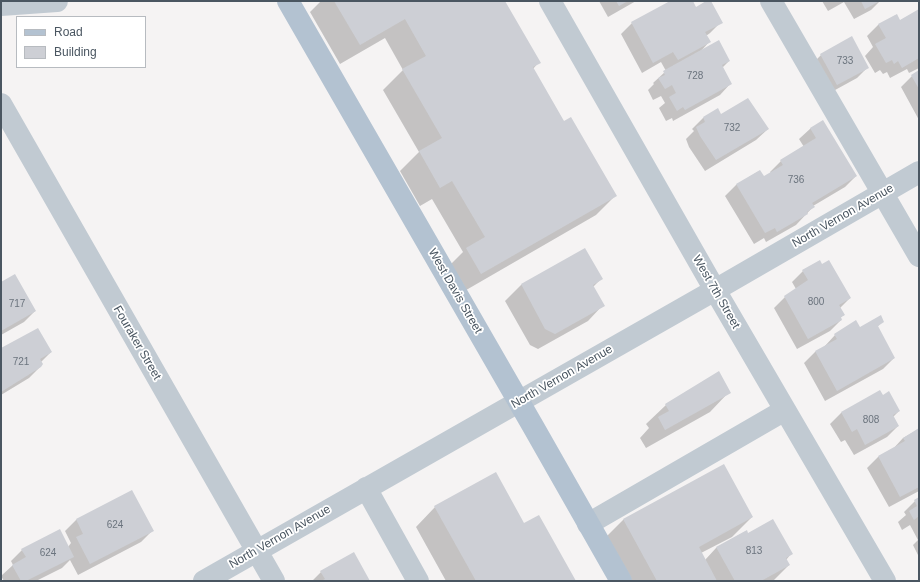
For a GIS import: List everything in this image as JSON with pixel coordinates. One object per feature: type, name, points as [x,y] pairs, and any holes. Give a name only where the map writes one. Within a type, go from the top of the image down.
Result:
[{"type":"main road","name":"West Davis Street","points":[[288,1],[621,581]]},
{"type":"street","points":[[1,5],[57,1]]},
{"type":"street","name":"West 7th Street","points":[[550,1],[715,290],[885,581]]},
{"type":"street","points":[[771,1],[919,256]]},
{"type":"street","name":"Fouraker Street","points":[[1,104],[274,581]]},
{"type":"street","name":"North Vernon Avenue","points":[[204,581],[919,172]]},
{"type":"street","points":[[588,524],[785,410]]},
{"type":"street","points":[[366,488],[418,581]]},
{"type":"building","points":[[334,1],[505,1],[541,63],[533,67],[564,121],[571,117],[617,196],[481,274],[466,248],[485,237],[452,181],[440,188],[419,151],[442,138],[402,69],[426,56],[405,19],[360,45]]},
{"type":"building","points":[[616,1],[628,1],[619,6]]},
{"type":"building","points":[[670,1],[693,1],[696,7],[706,1],[711,1],[723,23],[705,32],[711,42],[678,60],[673,52],[653,63],[631,22]]},
{"type":"building","points":[[861,1],[880,1],[865,9]]},
{"type":"building","points":[[919,9],[919,58],[902,68],[898,61],[894,64],[892,60],[886,63],[875,44],[886,38],[878,24],[897,14],[900,20]]},
{"type":"building","points":[[852,36],[869,68],[837,85],[820,54]]},
{"type":"building","points":[[719,40],[730,61],[722,65],[732,84],[685,110],[683,107],[677,111],[669,97],[676,93],[672,85],[665,89],[658,78],[665,75],[663,71]]},
{"type":"building","points":[[919,70],[919,89],[911,75]]},
{"type":"building","points":[[748,98],[769,129],[716,160],[700,136],[696,127],[705,122],[703,117],[718,108],[721,114]]},
{"type":"building","points":[[823,120],[857,176],[812,203],[815,207],[807,212],[808,214],[777,232],[775,228],[765,233],[736,184],[760,170],[764,176],[783,165],[780,160],[816,138],[810,128]]},
{"type":"building","points":[[585,248],[603,279],[593,285],[605,306],[555,334],[545,329],[521,284]]},
{"type":"building","points":[[820,260],[822,264],[829,260],[851,298],[839,305],[845,315],[841,317],[842,320],[808,339],[784,296],[808,280],[802,270]]},
{"type":"building","points":[[15,274],[36,311],[1,331],[1,282]]},
{"type":"building","points":[[881,315],[884,322],[878,326],[895,358],[837,391],[815,351],[837,339],[834,334],[856,320],[860,327]]},
{"type":"building","points":[[38,328],[52,352],[40,359],[43,364],[41,367],[1,392],[1,348]]},
{"type":"building","points":[[719,371],[731,393],[665,430],[658,417],[669,411],[665,404]]},
{"type":"building","points":[[880,390],[883,395],[889,391],[900,411],[893,415],[899,426],[865,445],[857,429],[852,432],[841,412]]},
{"type":"building","points":[[919,428],[919,487],[900,497],[878,456],[905,441],[903,438]]},
{"type":"building","points":[[724,464],[753,517],[699,547],[717,581],[657,581],[623,519]]},
{"type":"building","points":[[496,472],[524,523],[539,515],[576,581],[476,581],[434,506]]},
{"type":"building","points":[[132,490],[154,531],[90,564],[76,537],[83,534],[76,519]]},
{"type":"building","points":[[919,497],[919,516],[914,520],[909,511],[917,506],[914,500]]},
{"type":"building","points":[[773,519],[793,554],[786,558],[790,565],[761,581],[735,581],[716,547],[747,530],[748,533]]},
{"type":"building","points":[[60,529],[74,557],[26,581],[21,581],[12,565],[26,557],[21,549]]},
{"type":"building","points":[[354,552],[370,581],[321,581],[325,579],[320,571]]}]
